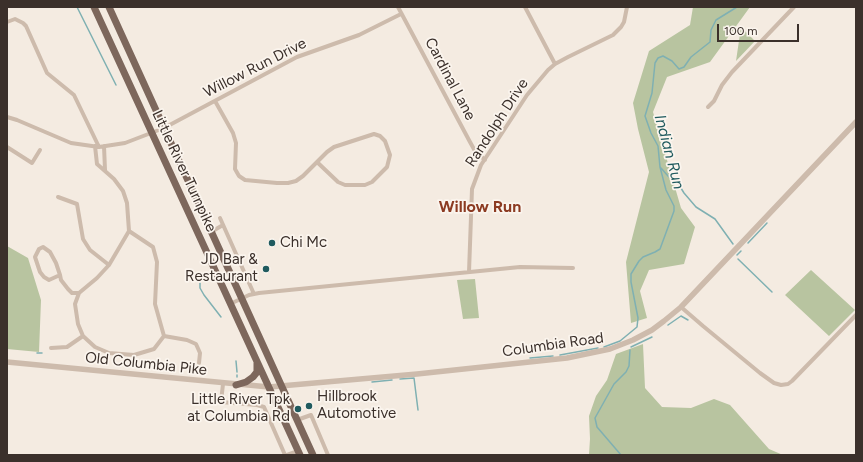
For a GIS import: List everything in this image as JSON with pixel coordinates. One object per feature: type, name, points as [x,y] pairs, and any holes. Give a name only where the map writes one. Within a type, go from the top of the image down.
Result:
[{"type":"main road","name":"Little River Turnpike","points":[[94,7],[299,453]]},
{"type":"main road","name":"Little River Turnpike","points":[[109,7],[313,455]]},
{"type":"main road","points":[[236,384],[246,382],[253,378],[257,372],[256,361]]},
{"type":"street","name":"Cardinal Lane","points":[[398,7],[475,151],[485,160]]},
{"type":"street","points":[[526,7],[555,64]]},
{"type":"street","name":"Randolph Drive","points":[[469,272],[472,189],[478,172],[485,160],[527,95],[543,76],[555,64],[617,32],[624,22],[627,7]]},
{"type":"street","points":[[708,108],[732,72],[794,7]]},
{"type":"street","name":"Willow Run Drive","points":[[7,117],[71,143],[104,146],[132,141],[164,128],[297,57],[359,35],[401,14]]},
{"type":"street","points":[[7,22],[15,19],[19,20],[26,26],[47,72],[74,95],[97,146],[97,164],[114,179],[123,191],[127,203],[129,231],[109,265],[97,278],[79,293],[75,304],[78,324],[83,336],[95,347],[109,353],[134,355],[154,349],[164,336]]},
{"type":"street","points":[[215,101],[233,133],[236,143],[235,169],[239,176],[245,180],[288,183],[300,178],[327,152],[334,147],[374,134],[380,136],[384,140],[390,155],[387,167],[372,182],[365,185],[345,185],[338,182],[317,162]]},
{"type":"street","name":"Columbia Road","points":[[282,387],[417,374],[588,354],[610,349],[633,340],[664,322],[681,307],[856,122]]},
{"type":"street","points":[[7,146],[32,163],[40,150]]},
{"type":"street","points":[[104,146],[105,170]]},
{"type":"street","points":[[58,197],[77,204],[83,239],[90,250],[109,265]]},
{"type":"street","points":[[220,218],[254,294]]},
{"type":"street","points":[[211,232],[223,225]]},
{"type":"street","points":[[129,231],[153,247],[157,262],[155,304],[164,336]]},
{"type":"street","points":[[60,275],[49,280],[44,277],[40,272],[35,257],[39,249],[43,247],[50,252],[68,289],[72,293],[79,293]]},
{"type":"street","points":[[230,304],[254,294],[520,267],[573,268]]},
{"type":"street","points":[[681,307],[760,373],[774,383],[781,385],[792,382],[856,315]]},
{"type":"street","points":[[51,348],[67,347],[83,336]]},
{"type":"street","points":[[164,336],[187,340],[196,344],[200,354],[199,363]]},
{"type":"street","name":"Old Columbia Pike","points":[[7,362],[223,384],[269,388],[282,387]]},
{"type":"street","points":[[223,384],[221,402],[264,407],[286,455],[299,453]]},
{"type":"street","points":[[298,420],[311,415],[328,455]]},
{"type":"green space","points":[[693,7],[750,7],[710,62],[667,77],[653,112],[681,208],[695,227],[684,264],[649,270],[640,291],[647,318],[631,323],[626,262],[649,172],[633,103],[649,51],[690,25]]},
{"type":"green space","points":[[741,27],[755,41],[736,61]]},
{"type":"green space","points":[[7,246],[28,258],[41,300],[39,352],[7,349]]},
{"type":"green space","points":[[811,270],[855,310],[829,336],[785,295]]},
{"type":"green space","points":[[475,279],[479,318],[463,319],[457,280]]},
{"type":"green space","points":[[643,344],[645,388],[662,407],[691,408],[714,399],[730,405],[769,449],[783,455],[589,455],[589,416],[596,396],[607,380],[616,354]]},
{"type":"waterway","points":[[77,7],[116,85]]},
{"type":"waterway","name":"Indian Run","points":[[604,347],[620,341],[637,327],[638,318],[631,282],[631,274],[643,257],[660,249],[674,211],[674,206],[666,190],[660,167],[658,146],[651,133],[645,116],[652,93],[655,63],[658,58],[663,56],[672,61],[679,69],[684,67],[691,57],[710,42],[711,30],[716,20],[737,7]]},
{"type":"waterway","points":[[661,168],[668,176],[676,180],[684,193],[696,207],[715,219],[733,244]]},
{"type":"waterway","points":[[748,243],[767,223]]},
{"type":"waterway","points":[[737,255],[741,251]]},
{"type":"waterway","points":[[738,259],[772,292]]},
{"type":"waterway","points":[[200,283],[200,288],[204,295],[221,317]]},
{"type":"waterway","points":[[668,325],[681,316],[688,320]]},
{"type":"waterway","points":[[631,347],[652,337]]},
{"type":"waterway","points":[[560,355],[598,348]]},
{"type":"waterway","name":"Indian Run","points":[[621,455],[597,427],[595,418],[614,384],[626,372],[629,366],[630,350]]},
{"type":"waterway","points":[[37,353],[42,353]]},
{"type":"waterway","points":[[530,358],[553,356]]},
{"type":"waterway","points":[[236,361],[237,372]]},
{"type":"waterway","points":[[400,379],[414,378],[418,410]]},
{"type":"waterway","points":[[372,382],[392,380]]},
{"type":"place","name":"Chi Mc","points":[[272,243]]},
{"type":"place","name":"JD Bar & Restaurant","points":[[266,269]]},
{"type":"place","name":"Hillbrook Automotive","points":[[309,406]]},
{"type":"place","name":"Little River Tpk at Columbia Rd","points":[[298,409]]},
{"type":"district","name":"Willow Run","points":[[480,207]]}]
